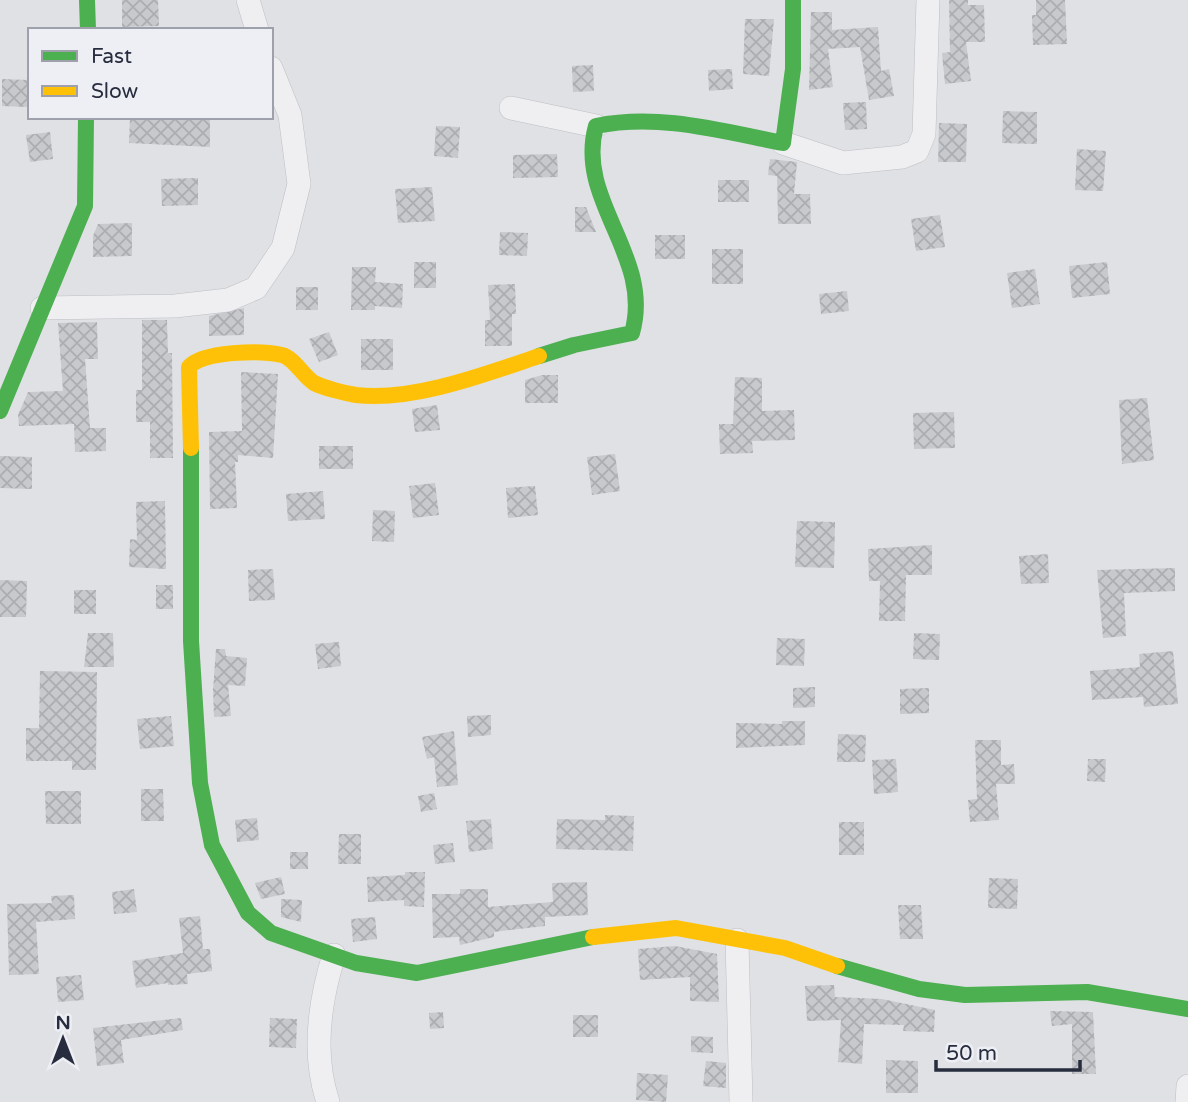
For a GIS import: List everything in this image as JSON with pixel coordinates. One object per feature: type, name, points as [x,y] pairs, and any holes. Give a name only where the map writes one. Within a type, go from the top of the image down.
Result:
[{"type":"street","points":[[87,0],[88,28]]},
{"type":"street","points":[[248,0],[256,28]]},
{"type":"street","points":[[783,143],[793,69],[793,0]]},
{"type":"street","points":[[511,108],[596,125],[619,122],[702,126],[783,143],[843,163],[902,157],[917,151],[924,134],[928,0]]},
{"type":"street","points":[[42,308],[175,306],[228,300],[256,288],[283,248],[299,184],[290,115],[273,73]]},
{"type":"street","points":[[0,411],[85,206],[86,119]]},
{"type":"street","points":[[596,125],[588,145],[589,159],[627,259],[639,306],[640,320],[632,333],[574,345],[467,380],[400,393],[356,395],[315,383],[284,355],[232,353],[195,360],[189,367],[191,641],[200,783],[212,845],[248,913],[271,933],[356,963],[417,973],[551,943],[628,931],[677,928],[785,948],[858,974],[919,989],[965,995],[1087,992],[1188,1009]]},
{"type":"street","points":[[737,940],[741,1102]]},
{"type":"street","points":[[328,1102],[318,1052],[320,1008],[334,955]]},
{"type":"street","points":[[1186,1102],[1188,1086]]},
{"type":"building","points":[[122,0],[158,0],[159,26],[122,27]]},
{"type":"building","points":[[949,0],[968,0],[968,5],[984,5],[985,42],[966,42],[971,81],[945,84],[942,53],[950,52]]},
{"type":"building","points":[[1036,0],[1065,0],[1067,44],[1033,45],[1032,15],[1036,15]]},
{"type":"building","points":[[811,12],[832,12],[832,30],[878,27],[881,71],[889,69],[894,96],[869,100],[860,47],[828,49],[833,87],[809,90]]},
{"type":"building","points":[[745,19],[774,19],[769,76],[743,74]]},
{"type":"building","points":[[593,65],[594,91],[573,92],[572,66]]},
{"type":"building","points":[[732,69],[733,89],[709,91],[708,70]]},
{"type":"building","points":[[2,79],[28,80],[28,107],[2,106]]},
{"type":"building","points":[[866,102],[867,129],[845,130],[843,103]]},
{"type":"building","points":[[1003,111],[1037,112],[1037,144],[1002,143]]},
{"type":"building","points":[[130,119],[210,119],[210,147],[129,143]]},
{"type":"building","points":[[939,123],[967,124],[966,162],[938,162]]},
{"type":"building","points":[[436,126],[460,127],[458,158],[434,156]]},
{"type":"building","points":[[50,132],[53,159],[30,162],[26,135]]},
{"type":"building","points":[[1077,149],[1106,151],[1103,191],[1075,190]]},
{"type":"building","points":[[557,154],[558,177],[513,178],[513,155]]},
{"type":"building","points":[[770,159],[797,162],[794,194],[810,194],[811,224],[778,224],[777,176],[768,175]]},
{"type":"building","points":[[198,178],[198,205],[162,206],[161,179]]},
{"type":"building","points":[[718,180],[749,180],[749,202],[718,202]]},
{"type":"building","points":[[432,187],[435,221],[398,223],[395,189]]},
{"type":"building","points":[[575,207],[586,207],[596,232],[575,232]]},
{"type":"building","points":[[940,215],[945,247],[916,251],[911,219]]},
{"type":"building","points":[[132,223],[132,256],[93,257],[93,236],[98,224]]},
{"type":"building","points":[[500,232],[528,233],[527,256],[499,255]]},
{"type":"building","points":[[655,235],[685,235],[685,259],[655,259]]},
{"type":"building","points":[[712,249],[743,249],[743,284],[712,284]]},
{"type":"building","points":[[414,262],[436,262],[436,288],[414,288]]},
{"type":"building","points":[[1107,262],[1110,294],[1072,298],[1069,266]]},
{"type":"building","points":[[352,267],[376,267],[375,282],[403,284],[402,308],[375,306],[375,310],[351,310]]},
{"type":"building","points":[[1035,269],[1040,304],[1012,308],[1007,273]]},
{"type":"building","points":[[515,284],[516,314],[512,314],[512,346],[485,346],[485,320],[490,320],[488,285]]},
{"type":"building","points":[[296,287],[318,287],[318,310],[296,310]]},
{"type":"building","points":[[847,291],[849,311],[821,314],[819,294]]},
{"type":"building","points":[[244,308],[244,335],[209,336],[209,316]]},
{"type":"building","points":[[142,320],[167,320],[168,353],[172,353],[173,458],[150,458],[150,422],[136,422],[136,390],[142,390]]},
{"type":"building","points":[[97,322],[98,359],[85,359],[90,428],[106,428],[106,451],[75,452],[74,424],[19,426],[18,415],[28,392],[63,391],[58,323]]},
{"type":"building","points":[[329,332],[338,355],[319,362],[309,339]]},
{"type":"building","points":[[361,339],[393,339],[393,370],[361,370]]},
{"type":"building","points":[[241,372],[278,374],[273,458],[238,455],[238,462],[235,462],[237,508],[210,509],[209,432],[242,431]]},
{"type":"building","points":[[542,375],[558,375],[558,403],[525,403],[525,380]]},
{"type":"building","points":[[735,377],[762,378],[762,411],[794,410],[795,440],[752,441],[753,453],[720,454],[719,424],[733,424]]},
{"type":"building","points":[[1147,398],[1154,460],[1122,464],[1119,400]]},
{"type":"building","points":[[437,405],[440,430],[415,432],[412,409]]},
{"type":"building","points":[[954,412],[955,448],[914,449],[913,413]]},
{"type":"building","points":[[319,446],[353,446],[353,469],[319,469]]},
{"type":"building","points":[[615,454],[620,491],[592,495],[587,457]]},
{"type":"building","points":[[0,456],[32,457],[32,489],[0,488]]},
{"type":"building","points":[[435,483],[439,515],[413,518],[409,486]]},
{"type":"building","points":[[535,486],[538,515],[508,518],[506,488]]},
{"type":"building","points":[[323,491],[325,519],[288,521],[286,494]]},
{"type":"building","points":[[165,501],[166,569],[129,567],[130,539],[137,540],[136,502]]},
{"type":"building","points":[[373,510],[395,511],[394,542],[372,541]]},
{"type":"building","points":[[797,521],[835,522],[834,568],[795,567]]},
{"type":"building","points":[[932,545],[932,575],[906,575],[905,621],[879,621],[880,581],[869,581],[868,549]]},
{"type":"building","points":[[1048,554],[1049,583],[1021,584],[1019,556]]},
{"type":"building","points":[[1175,568],[1175,591],[1124,593],[1126,636],[1103,638],[1097,570]]},
{"type":"building","points":[[273,569],[275,600],[249,601],[248,570]]},
{"type":"building","points":[[0,580],[27,581],[26,617],[0,617]]},
{"type":"building","points":[[156,585],[173,585],[173,609],[156,609]]},
{"type":"building","points":[[74,590],[96,590],[96,614],[74,614]]},
{"type":"building","points":[[88,633],[113,633],[114,667],[84,667]]},
{"type":"building","points":[[914,633],[940,634],[939,660],[913,659]]},
{"type":"building","points":[[777,638],[805,639],[804,666],[776,665]]},
{"type":"building","points":[[339,642],[341,666],[318,669],[315,644]]},
{"type":"building","points":[[216,649],[225,649],[226,656],[247,658],[245,686],[228,685],[231,716],[214,717]]},
{"type":"building","points":[[1173,651],[1178,704],[1144,707],[1143,697],[1092,700],[1090,671],[1140,667],[1139,654]]},
{"type":"building","points":[[40,671],[97,672],[96,770],[72,770],[72,761],[26,761],[26,728],[39,728]]},
{"type":"building","points":[[815,687],[815,707],[793,708],[793,688]]},
{"type":"building","points":[[929,688],[929,713],[900,714],[900,689]]},
{"type":"building","points":[[491,715],[491,735],[468,737],[467,716]]},
{"type":"building","points":[[171,716],[174,746],[140,749],[137,719]]},
{"type":"building","points":[[782,721],[805,721],[805,745],[736,748],[736,723],[782,724]]},
{"type":"building","points":[[454,731],[458,785],[437,787],[434,757],[427,759],[422,737]]},
{"type":"building","points":[[838,734],[866,735],[865,762],[837,762]]},
{"type":"building","points":[[975,740],[1001,740],[1001,765],[1014,764],[1015,784],[996,784],[999,820],[970,822],[968,800],[977,799]]},
{"type":"building","points":[[896,759],[898,792],[874,794],[872,760]]},
{"type":"building","points":[[1088,759],[1106,759],[1105,782],[1087,781]]},
{"type":"building","points":[[141,789],[163,789],[164,821],[141,821]]},
{"type":"building","points":[[45,791],[81,791],[81,824],[46,824]]},
{"type":"building","points":[[434,793],[437,809],[421,812],[418,796]]},
{"type":"building","points":[[605,815],[634,816],[633,851],[556,849],[557,819],[605,820]]},
{"type":"building","points":[[257,818],[259,840],[237,842],[235,820]]},
{"type":"building","points":[[491,819],[493,849],[469,852],[466,821]]},
{"type":"building","points":[[839,822],[864,822],[864,855],[839,855]]},
{"type":"building","points":[[339,834],[361,834],[361,864],[338,864]]},
{"type":"building","points":[[453,843],[455,862],[435,864],[433,845]]},
{"type":"building","points":[[290,852],[308,852],[308,869],[290,869]]},
{"type":"building","points":[[405,872],[425,872],[424,907],[404,906],[404,900],[368,902],[367,877],[405,875]]},
{"type":"building","points":[[281,877],[285,894],[261,899],[255,883]]},
{"type":"building","points":[[989,878],[1018,879],[1017,909],[988,908]]},
{"type":"building","points":[[587,882],[588,915],[545,917],[545,926],[494,932],[494,937],[460,945],[459,937],[433,938],[432,894],[460,894],[460,889],[488,889],[488,907],[553,902],[552,883]]},
{"type":"building","points":[[134,889],[137,912],[114,914],[112,892]]},
{"type":"building","points":[[74,895],[75,919],[36,922],[39,974],[9,975],[7,904],[52,903],[51,896]]},
{"type":"building","points":[[281,899],[302,900],[301,922],[281,917]]},
{"type":"building","points":[[898,905],[921,905],[923,939],[900,939]]},
{"type":"building","points":[[200,916],[203,949],[210,949],[212,971],[187,974],[188,984],[168,983],[136,988],[132,961],[183,953],[179,918]]},
{"type":"building","points":[[375,917],[377,939],[353,942],[351,919]]},
{"type":"building","points":[[675,946],[717,954],[719,1002],[690,1001],[690,977],[640,980],[638,949]]},
{"type":"building","points":[[81,975],[84,1000],[58,1002],[56,977]]},
{"type":"building","points":[[834,985],[835,997],[882,999],[935,1010],[934,1032],[903,1031],[904,1025],[864,1024],[862,1064],[838,1062],[841,1020],[807,1021],[805,986]]},
{"type":"building","points":[[1050,1011],[1093,1012],[1096,1074],[1072,1074],[1072,1024],[1052,1026]]},
{"type":"building","points":[[443,1012],[444,1028],[430,1029],[429,1013]]},
{"type":"building","points":[[573,1015],[598,1015],[598,1037],[573,1037]]},
{"type":"building","points":[[181,1018],[183,1030],[121,1040],[124,1063],[97,1066],[93,1028]]},
{"type":"building","points":[[270,1018],[297,1019],[296,1048],[269,1047]]},
{"type":"building","points":[[691,1036],[713,1037],[713,1053],[691,1052]]},
{"type":"building","points":[[886,1060],[918,1061],[918,1093],[886,1093]]},
{"type":"building","points":[[706,1061],[726,1063],[726,1088],[703,1086]]},
{"type":"building","points":[[637,1073],[668,1075],[666,1102],[636,1100]]},
{"type":"traffic: fast","points":[[87,0],[88,28]]},
{"type":"traffic: fast","points":[[539,356],[574,345],[632,333],[636,305],[633,279],[596,179],[592,153],[596,126],[643,121],[690,125],[783,143],[793,69],[793,0]]},
{"type":"traffic: fast","points":[[0,411],[85,206],[86,119]]},
{"type":"traffic: fast","points":[[191,448],[191,641],[200,783],[212,845],[248,913],[271,933],[356,963],[417,973],[593,937]]},
{"type":"traffic: fast","points":[[837,966],[919,989],[965,995],[1087,992],[1188,1009]]},
{"type":"traffic: slow","points":[[191,448],[189,367],[206,358],[247,352],[282,355],[318,385],[356,395],[378,396],[449,385],[539,356]]},
{"type":"traffic: slow","points":[[593,937],[676,928],[785,948],[837,966]]}]
